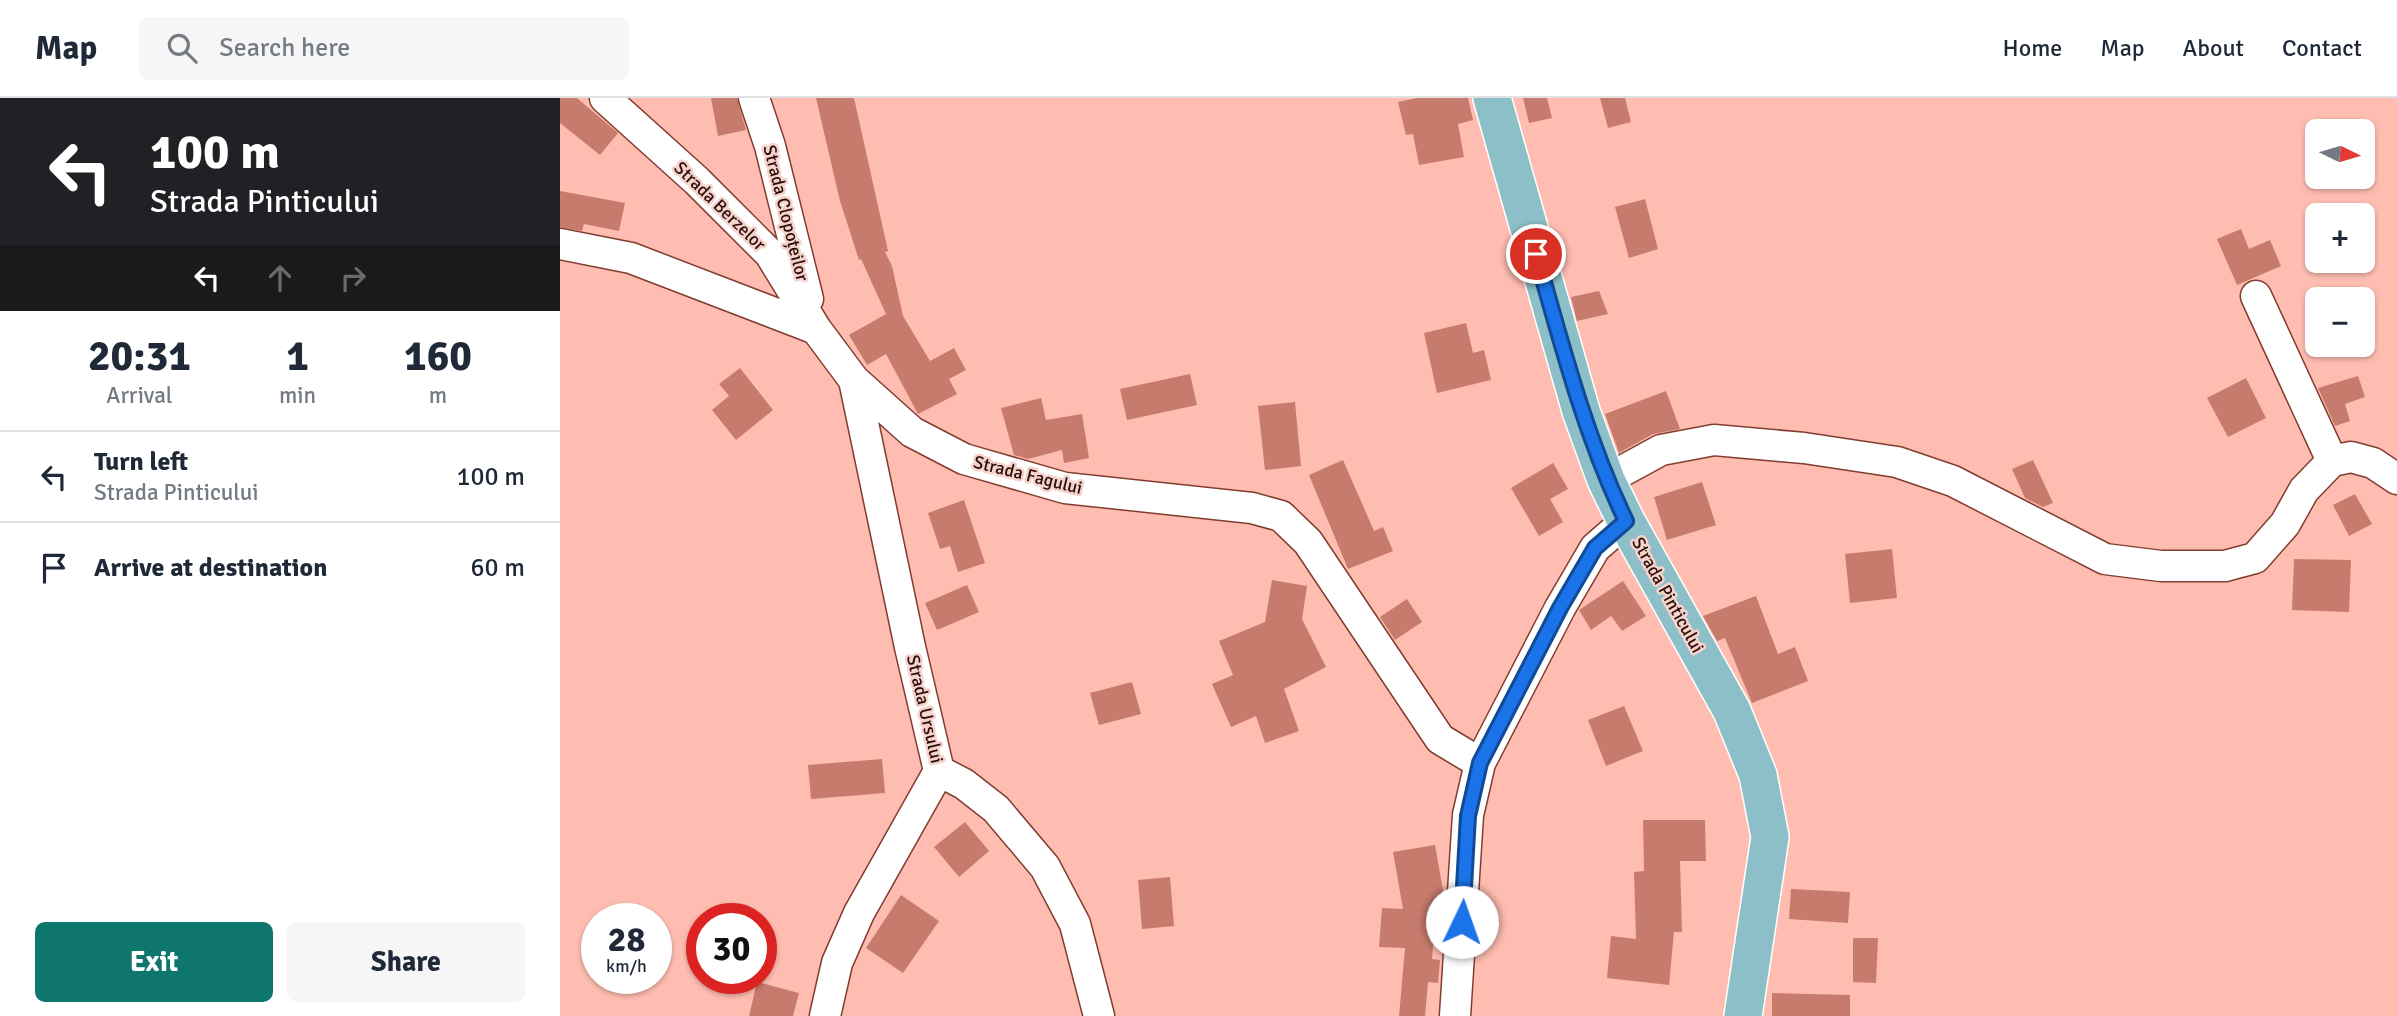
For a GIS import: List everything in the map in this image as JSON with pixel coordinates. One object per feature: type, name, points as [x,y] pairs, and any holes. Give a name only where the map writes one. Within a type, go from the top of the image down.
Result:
[{"type":"main road","name":"Strada Pinticului","points":[[1492,98],[1580,411],[1606,480],[1732,711],[1758,775],[1770,837],[1743,1016]]},
{"type":"street","name":"Strada Berzelor","points":[[605,98],[697,181],[770,254],[816,330]]},
{"type":"street","name":"Strada Clopoțeilor","points":[[754,98],[816,330]]},
{"type":"street","points":[[560,244],[631,258],[816,330]]},
{"type":"street","points":[[2256,296],[2332,461]]},
{"type":"street","name":"Strada Fagului","points":[[816,330],[854,380],[912,432],[964,459],[1065,488],[1252,508],[1281,516],[1308,542],[1440,739],[1480,763]]},
{"type":"street","name":"Strada Ursului","points":[[825,1016],[836,963],[859,913],[939,771],[854,380]]},
{"type":"street","points":[[1606,480],[1661,450],[1714,440],[1804,448],[1897,461],[1953,481],[2105,559],[2161,566],[2225,566],[2255,558],[2285,524],[2304,490],[2332,461],[2351,457],[2373,463],[2397,479]]},
{"type":"street","points":[[1455,1016],[1468,816],[1480,763],[1560,608],[1595,548],[1626,521]]},
{"type":"street","points":[[939,771],[964,784],[996,808],[1045,867],[1075,924],[1099,1016]]},
{"type":"building","points":[[560,98],[577,98],[618,133],[600,155],[560,123]]},
{"type":"building","points":[[711,98],[737,98],[746,130],[718,136]]},
{"type":"building","points":[[816,98],[854,98],[888,251],[885,252],[892,266],[903,316],[930,361],[954,348],[966,370],[949,379],[957,394],[918,414],[886,354],[867,365],[849,335],[886,314],[861,259],[859,260],[840,201]]},
{"type":"building","points":[[1417,98],[1468,98],[1473,120],[1458,124],[1464,157],[1419,165],[1413,134],[1406,135],[1398,102]]},
{"type":"building","points":[[1523,98],[1547,98],[1552,118],[1529,123]]},
{"type":"building","points":[[1600,98],[1625,98],[1631,122],[1608,128]]},
{"type":"building","points":[[560,191],[625,203],[619,231],[584,224],[582,231],[560,227]]},
{"type":"building","points":[[1645,199],[1658,249],[1629,258],[1615,207]]},
{"type":"building","points":[[2241,229],[2249,249],[2270,240],[2281,266],[2237,285],[2217,239]]},
{"type":"building","points":[[1599,291],[1608,314],[1577,321],[1571,297]]},
{"type":"building","points":[[1466,323],[1473,353],[1484,350],[1491,380],[1437,393],[1424,333]]},
{"type":"building","points":[[740,368],[773,410],[736,440],[712,410],[729,396],[719,384]]},
{"type":"building","points":[[1190,374],[1197,405],[1127,420],[1120,389]]},
{"type":"building","points":[[2358,376],[2365,397],[2345,404],[2350,421],[2335,426],[2318,388]]},
{"type":"building","points":[[2246,378],[2266,418],[2228,437],[2207,398]]},
{"type":"building","points":[[1666,391],[1680,429],[1653,434],[1619,453],[1605,414]]},
{"type":"building","points":[[1041,398],[1046,420],[1082,414],[1089,458],[1064,463],[1062,450],[1028,459],[1014,455],[1001,408]]},
{"type":"building","points":[[1295,402],[1301,466],[1265,470],[1258,406]]},
{"type":"building","points":[[1343,460],[1374,531],[1383,527],[1393,551],[1348,569],[1309,475]]},
{"type":"building","points":[[2033,460],[2053,503],[2043,507],[2025,498],[2012,469]]},
{"type":"building","points":[[1553,463],[1568,489],[1550,499],[1563,522],[1539,536],[1511,488]]},
{"type":"building","points":[[1702,482],[1716,525],[1667,540],[1654,497]]},
{"type":"building","points":[[2355,494],[2372,524],[2349,536],[2333,505]]},
{"type":"building","points":[[964,500],[985,563],[958,572],[950,546],[940,549],[928,513]]},
{"type":"building","points":[[1892,549],[1897,598],[1850,603],[1845,554]]},
{"type":"building","points":[[2294,559],[2351,560],[2349,612],[2292,610]]},
{"type":"building","points":[[1272,580],[1307,586],[1302,619],[1326,667],[1284,689],[1299,731],[1265,743],[1256,716],[1231,727],[1212,684],[1233,675],[1219,641],[1265,622]]},
{"type":"building","points":[[1623,581],[1646,616],[1622,631],[1611,616],[1591,630],[1579,610]]},
{"type":"building","points":[[967,585],[979,612],[937,630],[925,603]]},
{"type":"building","points":[[1756,596],[1778,654],[1795,647],[1808,681],[1752,703],[1725,638],[1717,641],[1703,616]]},
{"type":"building","points":[[1407,599],[1422,622],[1395,640],[1380,617]]},
{"type":"building","points":[[1132,682],[1141,714],[1099,725],[1090,693]]},
{"type":"building","points":[[1624,706],[1643,751],[1606,766],[1588,720]]},
{"type":"building","points":[[882,759],[885,793],[811,799],[808,765]]},
{"type":"building","points":[[1643,820],[1705,820],[1706,861],[1680,861],[1682,932],[1674,932],[1669,985],[1607,978],[1611,936],[1636,939],[1634,872],[1644,871]]},
{"type":"building","points":[[965,822],[989,851],[959,877],[934,847]]},
{"type":"building","points":[[1435,845],[1444,896],[1437,897],[1432,959],[1440,960],[1438,983],[1428,982],[1425,1016],[1399,1016],[1405,948],[1379,947],[1382,908],[1403,909],[1393,852]]},
{"type":"building","points":[[1170,877],[1174,926],[1142,929],[1138,880]]},
{"type":"building","points":[[1791,889],[1850,892],[1848,923],[1789,919]]},
{"type":"building","points":[[901,895],[939,921],[903,973],[866,948]]},
{"type":"building","points":[[1853,938],[1878,938],[1876,983],[1853,982]]},
{"type":"building","points":[[777,987],[799,993],[793,1016],[749,1016],[754,994],[777,994]]},
{"type":"building","points":[[1772,993],[1850,995],[1850,1016],[1772,1016]]},
{"type":"route","points":[[1462,922],[1468,816],[1480,763],[1560,608],[1595,548],[1626,521],[1606,480],[1580,411],[1536,254]]}]
